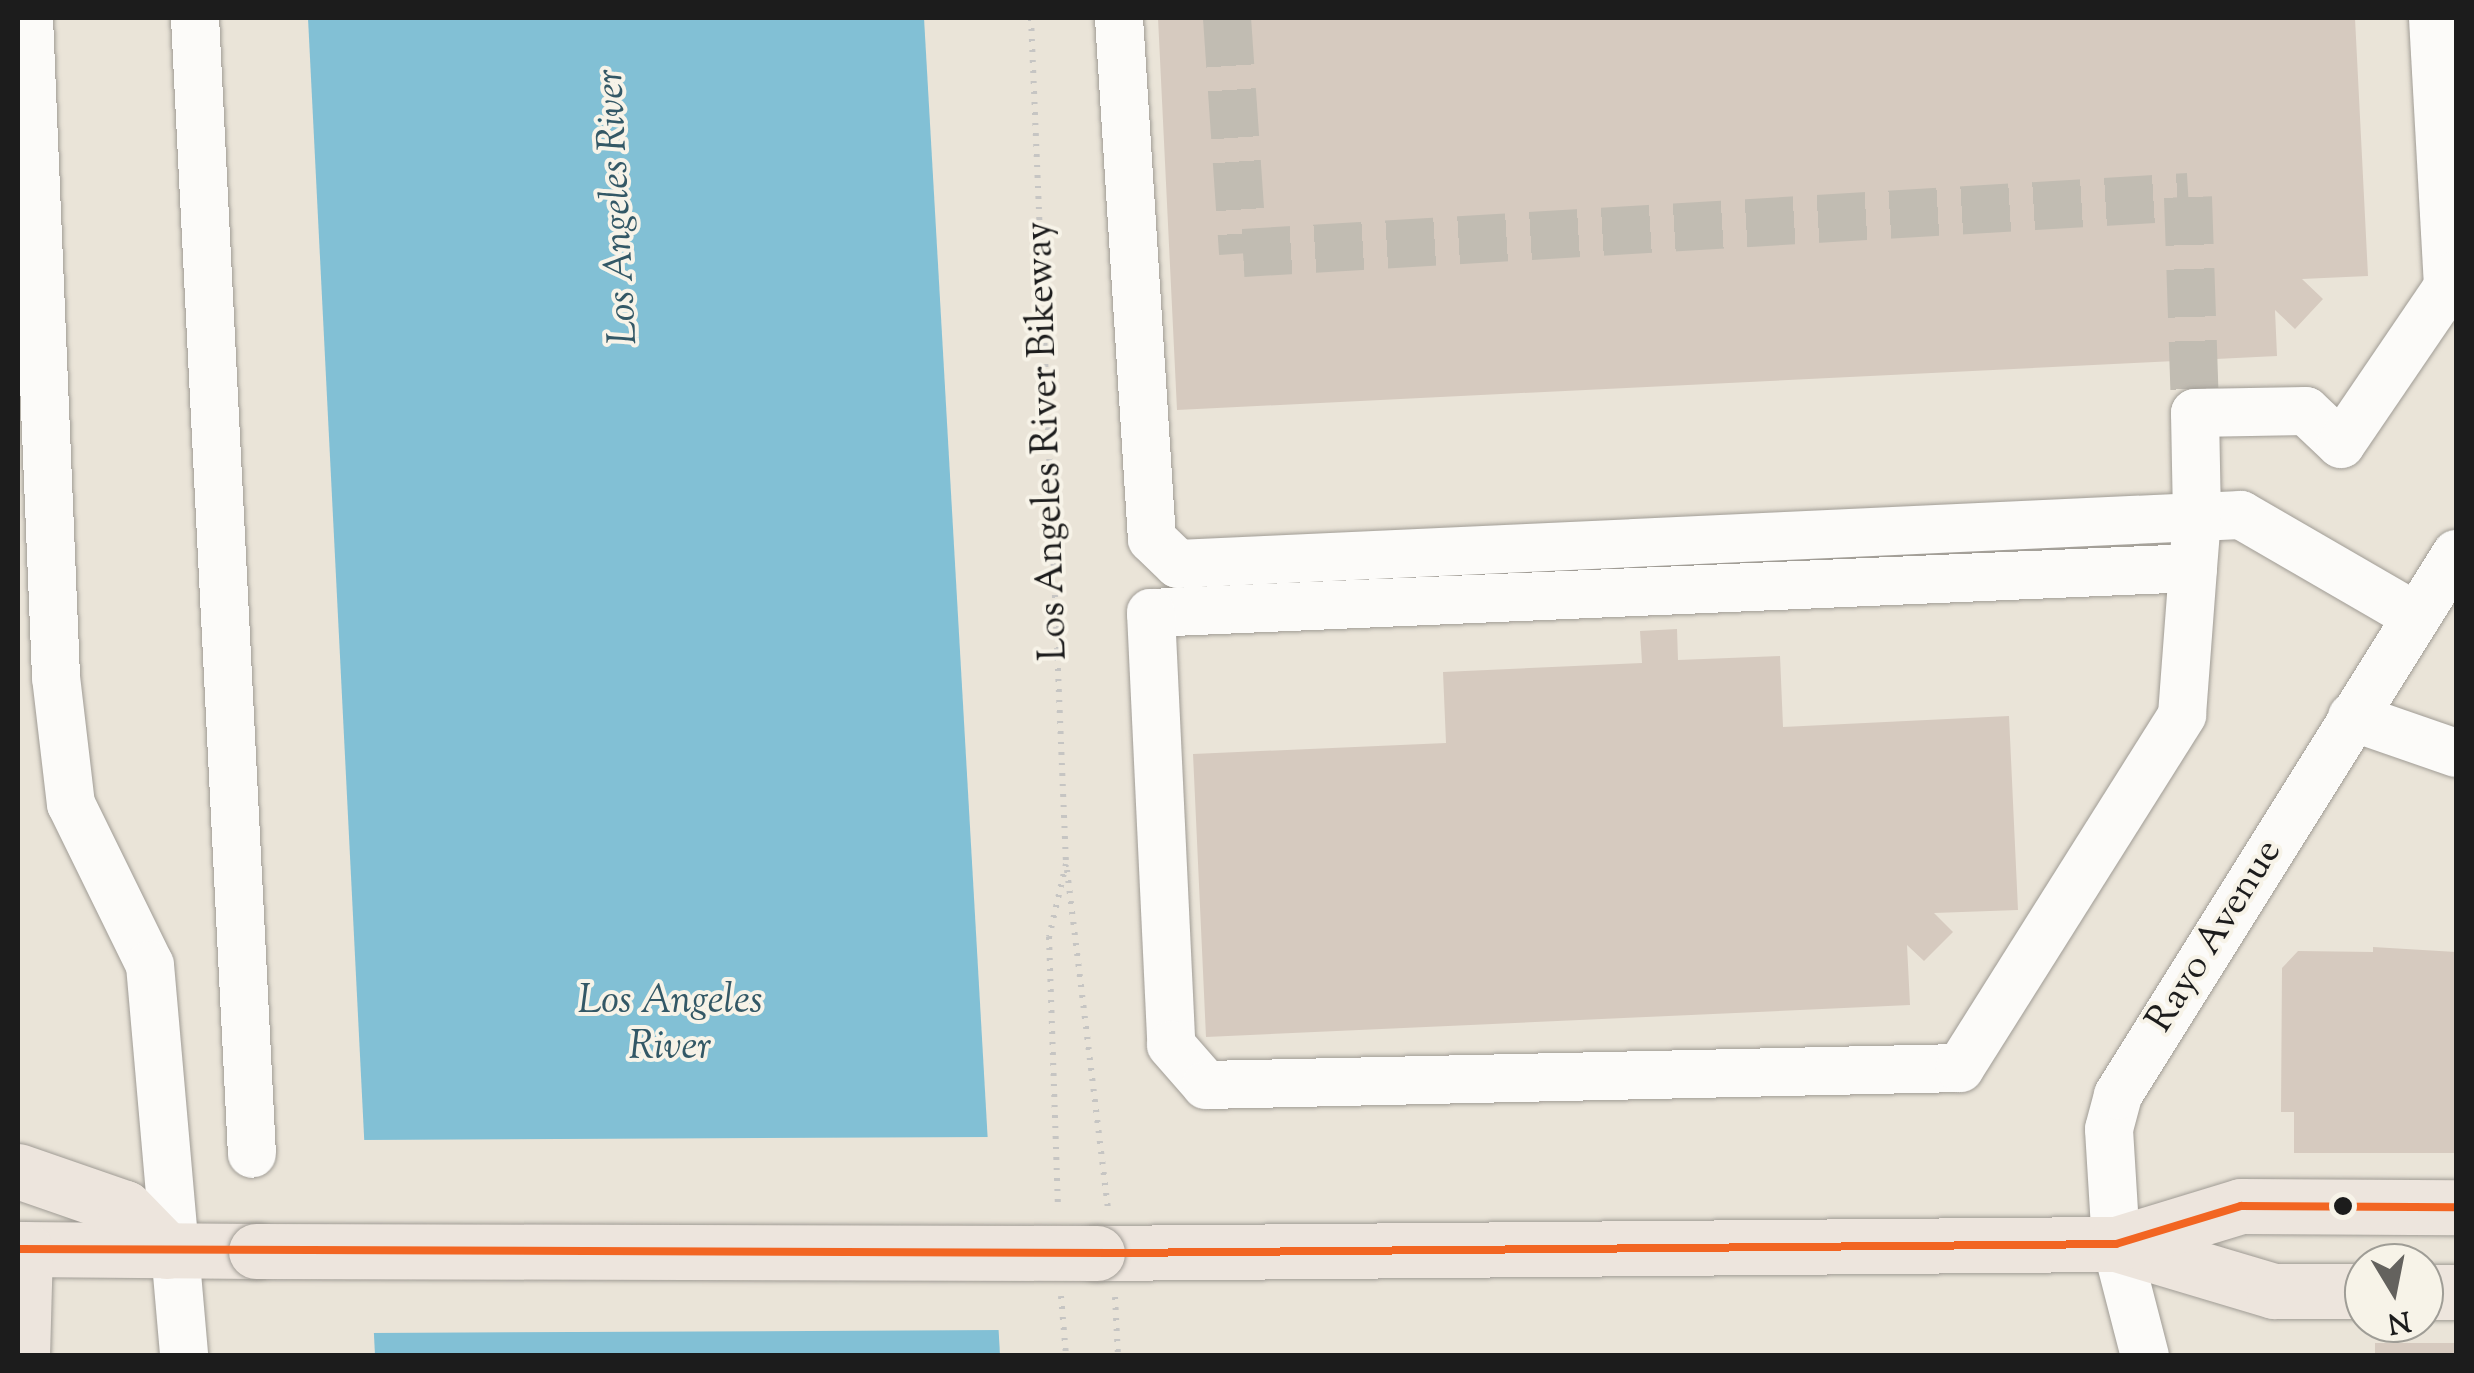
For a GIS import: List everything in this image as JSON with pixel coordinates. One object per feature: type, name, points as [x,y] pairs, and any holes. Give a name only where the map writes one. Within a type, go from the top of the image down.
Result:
[{"type":"main road","points":[[18,1171],[124,1208],[173,1251]]},
{"type":"main road","points":[[22,1356],[21,1249],[1072,1251],[2116,1244],[2241,1206],[2456,1206]]},
{"type":"main road","points":[[2116,1244],[2274,1291],[2344,1292]]},
{"type":"street","points":[[29,18],[56,678],[71,804],[150,965],[184,1356]]},
{"type":"street","points":[[194,18],[252,1154]]},
{"type":"street","points":[[1119,18],[1152,539],[1151,613],[1171,1046],[1206,1085],[1960,1068],[2182,715],[2197,518],[2195,414],[2306,412],[2341,444],[2452,281],[2433,18]]},
{"type":"street","points":[[1152,539],[1178,564],[2241,515],[2417,617]]},
{"type":"street","name":"Rayo Avenue","points":[[2145,1356],[2116,1244],[2108,1129],[2118,1095],[2456,554]]},
{"type":"street","points":[[1151,613],[2193,568]]},
{"type":"street","points":[[2352,718],[2456,754]]},
{"type":"path","name":"Los Angeles River Bikeway","points":[[1031,18],[1066,864],[1105,1169]]},
{"type":"path","name":"Los Angeles River Bikeway","points":[[1066,864],[1049,938],[1072,1251],[1066,1356]]},
{"type":"path","points":[[1116,1324],[1118,1356]]},
{"type":"water","name":"Los Angeles River","points":[[308,18],[924,18],[1000,1355],[375,1355]]},
{"type":"pier","points":[[992,1137],[1003,1330],[369,1333],[359,1140]]},
{"type":"building","points":[[1158,18],[2355,18],[2368,276],[2302,279],[2323,299],[2295,329],[2275,310],[2277,356],[1177,410]]},
{"type":"building","points":[[1677,629],[1678,660],[1780,656],[1783,727],[2009,716],[2018,910],[1934,913],[1953,932],[1924,961],[1907,945],[1910,1005],[1206,1037],[1193,754],[1446,743],[1443,672],[1642,663],[1640,631]]},
{"type":"building","points":[[2373,947],[2456,952],[2456,1153],[2294,1153],[2294,1112],[2281,1112],[2282,968],[2298,951],[2373,952]]},
{"type":"building","points":[[2375,1343],[2456,1343],[2456,1356],[2375,1356]]},
{"type":"tunnel","points":[[1227,18],[1243,253],[2188,197],[2195,413]]},
{"type":"transit line","points":[[18,1249],[1112,1253],[2116,1244],[2241,1206],[2456,1207]]}]
